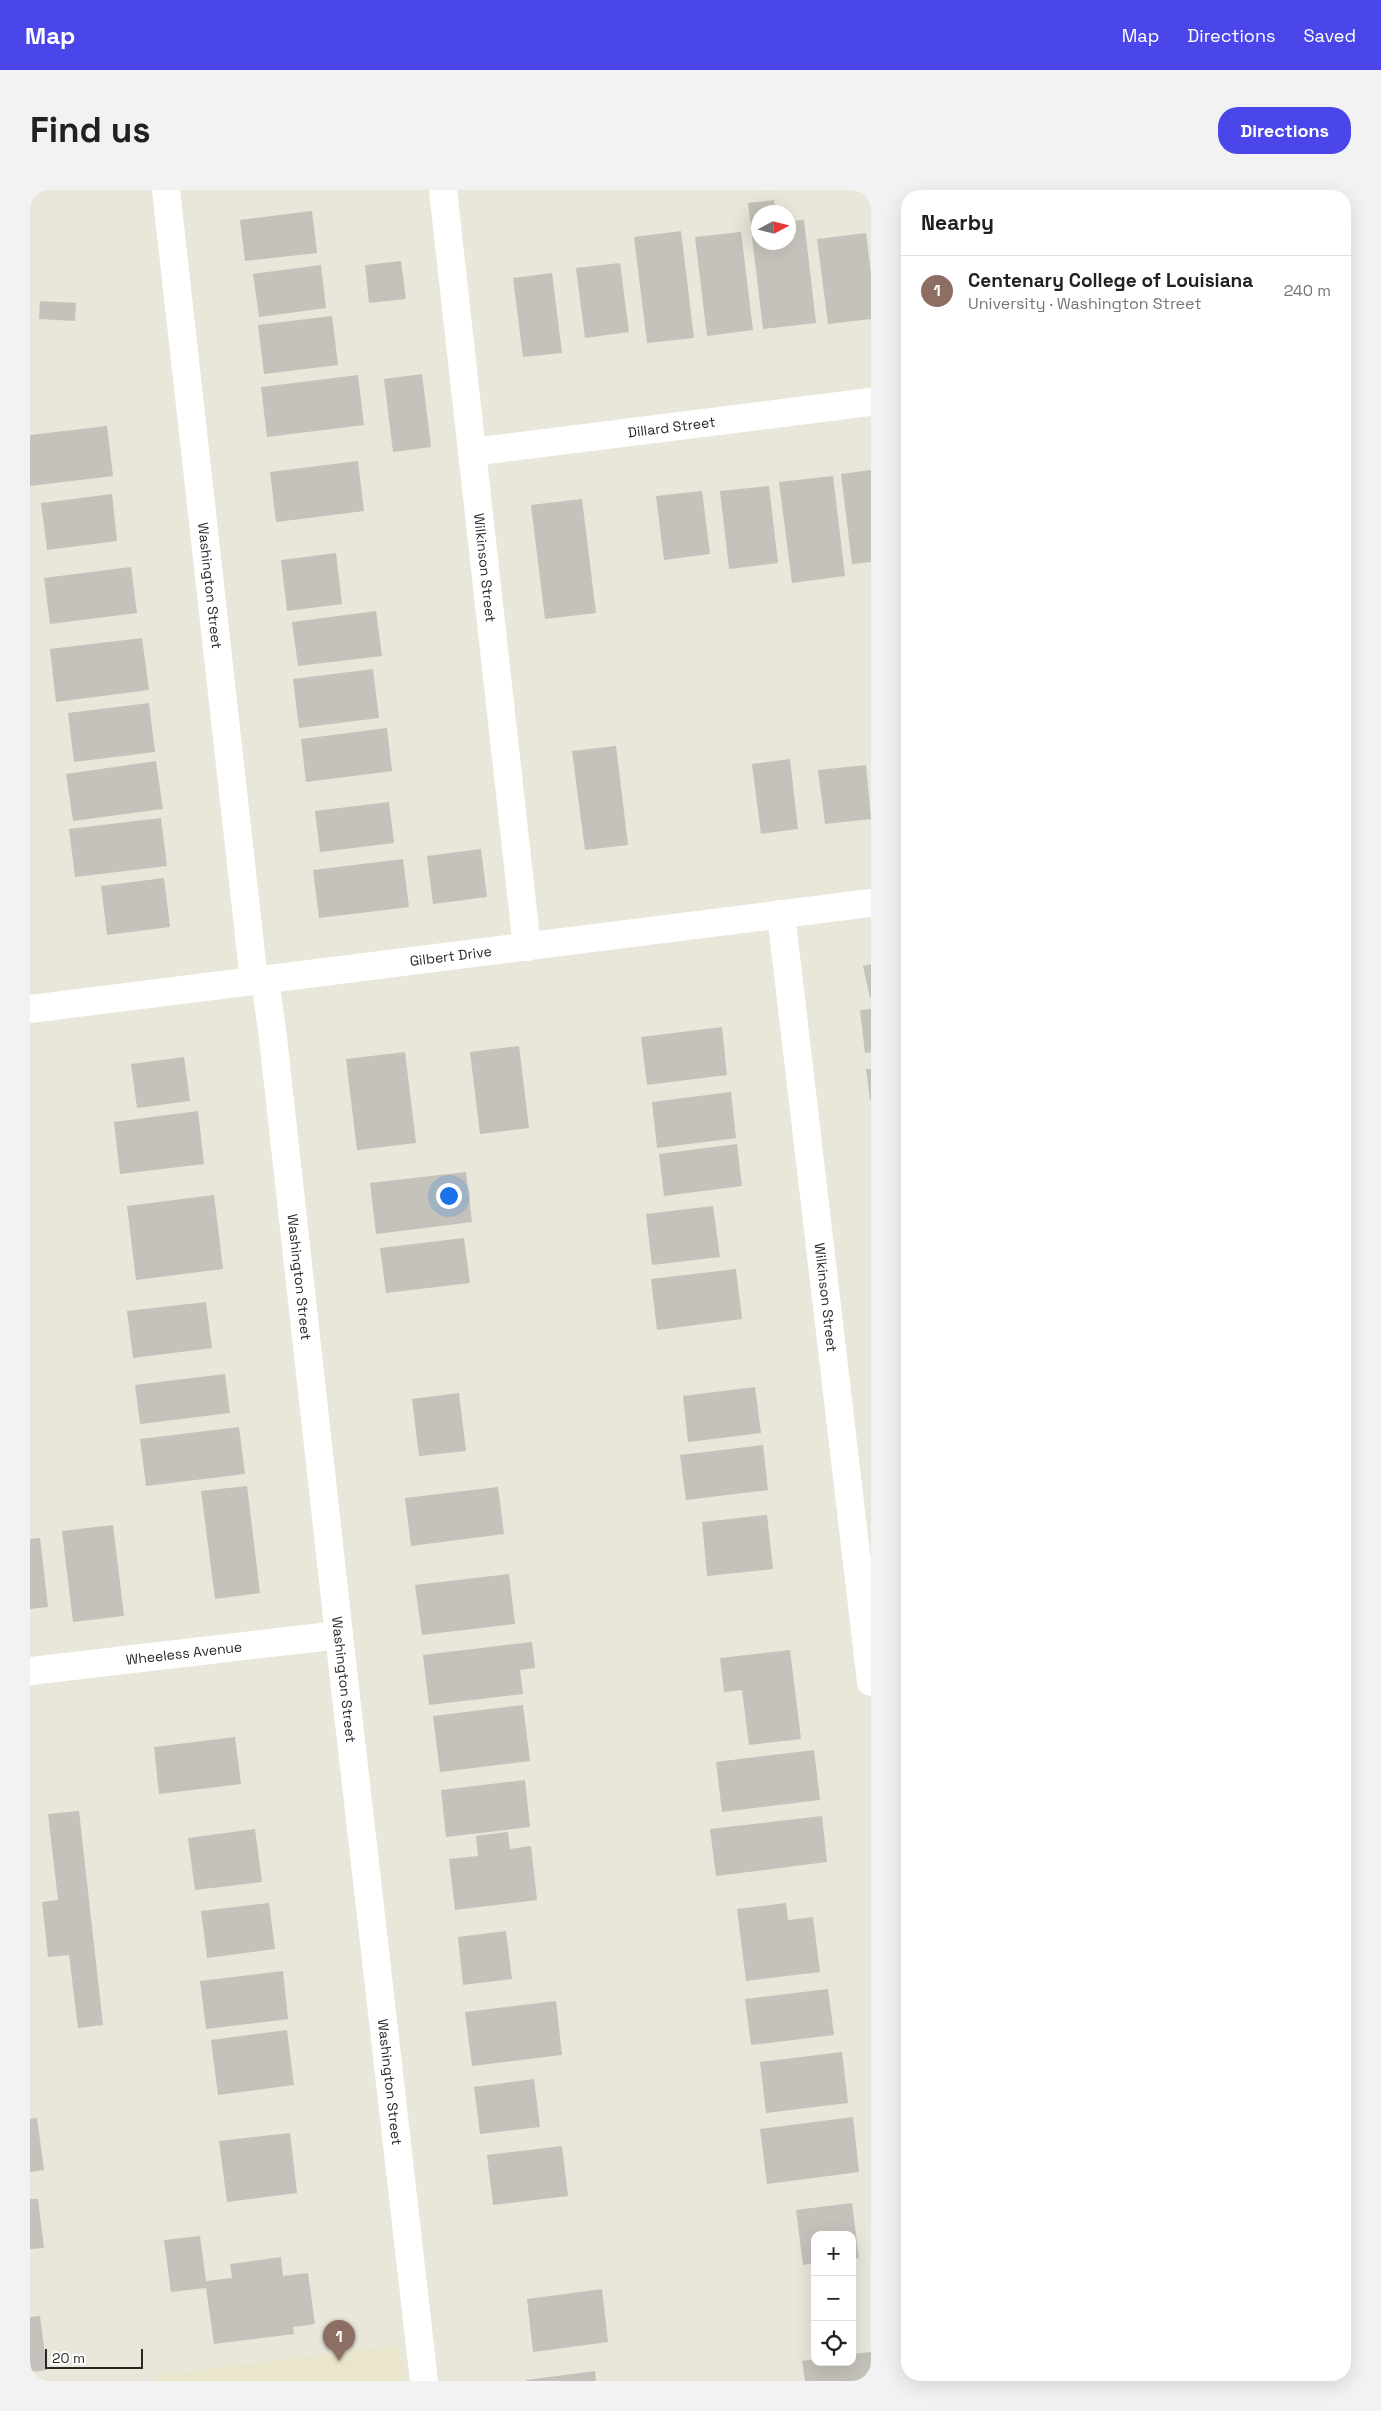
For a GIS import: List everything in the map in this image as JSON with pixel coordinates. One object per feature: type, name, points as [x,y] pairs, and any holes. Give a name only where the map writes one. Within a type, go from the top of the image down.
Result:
[{"type":"street","name":"Washington Street","points":[[166,190],[260,980],[274,1038],[338,1635],[424,2381]]},
{"type":"street","name":"Wilkinson Street","points":[[443,190],[527,946]]},
{"type":"street","name":"Dillard Street","points":[[472,452],[871,402]]},
{"type":"street","name":"Gilbert Drive","points":[[30,1009],[871,903]]},
{"type":"street","name":"Wilkinson Street","points":[[781,914],[866,1586],[871,1682]]},
{"type":"street","name":"Wheeless Avenue","points":[[30,1671],[338,1635]]},
{"type":"shaded area","points":[[399,2345],[403,2381],[155,2381],[155,2376]]},
{"type":"building","points":[[774,200],[775,205],[751,205],[751,228],[748,203]]},
{"type":"building","points":[[312,211],[317,253],[245,261],[240,220]]},
{"type":"building","points":[[796,220],[804,220],[816,323],[763,329],[754,250],[796,250]]},
{"type":"building","points":[[681,231],[694,338],[647,343],[634,237]]},
{"type":"building","points":[[741,232],[753,330],[707,336],[695,237]]},
{"type":"building","points":[[866,233],[871,274],[871,319],[828,324],[817,239]]},
{"type":"building","points":[[401,261],[406,299],[369,303],[365,265]]},
{"type":"building","points":[[620,263],[629,332],[585,338],[576,268]]},
{"type":"building","points":[[321,265],[326,308],[259,317],[253,274]]},
{"type":"building","points":[[552,273],[562,353],[523,357],[513,278]]},
{"type":"building","points":[[40,301],[76,303],[75,321],[39,319]]},
{"type":"building","points":[[332,316],[338,365],[264,374],[258,325]]},
{"type":"building","points":[[422,374],[431,447],[393,452],[384,379]]},
{"type":"building","points":[[358,375],[364,425],[267,437],[261,387]]},
{"type":"building","points":[[107,426],[113,476],[30,486],[30,435]]},
{"type":"building","points":[[358,461],[364,511],[276,522],[270,472]]},
{"type":"building","points":[[871,470],[871,562],[852,564],[841,474]]},
{"type":"building","points":[[833,476],[845,576],[792,583],[779,482]]},
{"type":"building","points":[[769,486],[778,563],[729,569],[720,491]]},
{"type":"building","points":[[702,491],[710,554],[664,560],[656,496]]},
{"type":"building","points":[[112,494],[117,541],[47,550],[41,503]]},
{"type":"building","points":[[582,499],[596,613],[545,619],[531,505]]},
{"type":"building","points":[[336,553],[342,604],[287,611],[281,560]]},
{"type":"building","points":[[131,567],[137,613],[50,624],[44,578]]},
{"type":"building","points":[[376,611],[382,656],[298,666],[292,622]]},
{"type":"building","points":[[142,638],[149,690],[56,702],[50,649]]},
{"type":"building","points":[[373,669],[379,718],[299,728],[293,679]]},
{"type":"building","points":[[149,703],[155,752],[74,762],[68,713]]},
{"type":"building","points":[[387,728],[392,771],[306,782],[301,739]]},
{"type":"building","points":[[616,746],[628,845],[585,850],[572,751]]},
{"type":"building","points":[[790,759],[798,829],[761,834],[752,764]]},
{"type":"building","points":[[156,761],[163,809],[73,821],[66,774]]},
{"type":"building","points":[[866,765],[871,819],[825,824],[818,770]]},
{"type":"building","points":[[389,802],[394,843],[320,852],[315,811]]},
{"type":"building","points":[[161,818],[167,866],[75,877],[69,829]]},
{"type":"building","points":[[481,849],[487,897],[433,904],[427,856]]},
{"type":"building","points":[[403,859],[409,907],[319,918],[313,870]]},
{"type":"building","points":[[164,878],[170,927],[107,935],[101,886]]},
{"type":"building","points":[[871,964],[871,998],[870,998],[863,966]]},
{"type":"building","points":[[871,1009],[871,1052],[865,1053],[860,1010]]},
{"type":"building","points":[[722,1027],[727,1075],[647,1085],[641,1037]]},
{"type":"building","points":[[519,1046],[529,1128],[480,1134],[470,1052]]},
{"type":"building","points":[[405,1052],[416,1143],[357,1150],[346,1059]]},
{"type":"building","points":[[184,1057],[190,1101],[137,1108],[131,1064]]},
{"type":"building","points":[[866,1069],[871,1069],[871,1100],[870,1100]]},
{"type":"building","points":[[731,1092],[736,1138],[657,1148],[652,1102]]},
{"type":"building","points":[[198,1111],[204,1164],[120,1174],[114,1122]]},
{"type":"building","points":[[737,1144],[742,1186],[664,1196],[659,1154]]},
{"type":"building","points":[[466,1172],[472,1222],[376,1234],[370,1183]]},
{"type":"building","points":[[214,1195],[223,1269],[136,1280],[127,1206]]},
{"type":"building","points":[[713,1206],[720,1257],[652,1265],[646,1214]]},
{"type":"building","points":[[464,1238],[470,1283],[386,1293],[380,1248]]},
{"type":"building","points":[[736,1269],[742,1319],[657,1330],[651,1279]]},
{"type":"building","points":[[206,1302],[212,1348],[133,1358],[127,1311]]},
{"type":"building","points":[[225,1374],[230,1413],[140,1424],[135,1385]]},
{"type":"building","points":[[755,1387],[761,1433],[688,1442],[683,1396]]},
{"type":"building","points":[[459,1393],[466,1451],[419,1456],[412,1399]]},
{"type":"building","points":[[239,1427],[245,1474],[146,1486],[140,1439]]},
{"type":"building","points":[[763,1445],[768,1490],[686,1500],[680,1455]]},
{"type":"building","points":[[247,1486],[260,1593],[215,1599],[201,1491]]},
{"type":"building","points":[[498,1487],[504,1534],[411,1546],[405,1498]]},
{"type":"building","points":[[767,1515],[773,1569],[707,1576],[702,1522]]},
{"type":"building","points":[[113,1525],[124,1616],[73,1622],[62,1531]]},
{"type":"building","points":[[40,1538],[48,1607],[30,1609],[30,1539]]},
{"type":"building","points":[[509,1574],[515,1624],[422,1635],[415,1585]]},
{"type":"building","points":[[532,1642],[535,1668],[520,1670],[523,1694],[429,1705],[423,1655]]},
{"type":"building","points":[[790,1650],[801,1739],[749,1745],[742,1690],[724,1692],[720,1658]]},
{"type":"building","points":[[523,1705],[530,1761],[440,1772],[433,1716]]},
{"type":"building","points":[[235,1737],[241,1784],[159,1794],[154,1747]]},
{"type":"building","points":[[814,1750],[820,1800],[722,1812],[716,1762]]},
{"type":"building","points":[[525,1780],[530,1827],[446,1837],[441,1790]]},
{"type":"building","points":[[79,1811],[103,2025],[78,2028],[69,1955],[48,1957],[42,1902],[58,1900],[48,1814]]},
{"type":"building","points":[[822,1816],[827,1862],[716,1876],[710,1829]]},
{"type":"building","points":[[255,1829],[262,1882],[195,1890],[188,1838]]},
{"type":"building","points":[[508,1832],[510,1849],[531,1846],[537,1900],[455,1910],[449,1859],[478,1856],[476,1836]]},
{"type":"building","points":[[269,1903],[275,1949],[207,1958],[201,1911]]},
{"type":"building","points":[[786,1903],[788,1920],[813,1917],[820,1972],[746,1981],[737,1909]]},
{"type":"building","points":[[506,1931],[512,1979],[463,1985],[458,1937]]},
{"type":"building","points":[[283,1971],[288,2019],[206,2029],[200,1981]]},
{"type":"building","points":[[828,1989],[834,2035],[751,2045],[745,1999]]},
{"type":"building","points":[[556,2001],[562,2055],[472,2066],[465,2012]]},
{"type":"building","points":[[287,2030],[294,2085],[218,2095],[211,2040]]},
{"type":"building","points":[[842,2052],[848,2103],[766,2113],[760,2062]]},
{"type":"building","points":[[534,2079],[540,2127],[480,2134],[474,2087]]},
{"type":"building","points":[[853,2117],[859,2172],[767,2184],[760,2129]]},
{"type":"building","points":[[37,2118],[44,2170],[30,2172],[30,2119]]},
{"type":"building","points":[[290,2133],[297,2193],[227,2202],[219,2141]]},
{"type":"building","points":[[562,2146],[568,2196],[493,2205],[487,2155]]},
{"type":"building","points":[[30,2199],[38,2199],[44,2248],[30,2249]]},
{"type":"building","points":[[852,2203],[856,2231],[811,2231],[811,2264],[803,2265],[796,2210]]},
{"type":"building","points":[[856,2234],[859,2258],[856,2258]]},
{"type":"building","points":[[200,2236],[206,2281],[232,2278],[230,2264],[281,2257],[283,2276],[308,2273],[315,2324],[293,2327],[294,2334],[214,2344],[206,2288],[171,2292],[164,2240]]},
{"type":"building","points":[[602,2289],[608,2342],[533,2352],[527,2299]]},
{"type":"building","points":[[40,2316],[47,2370],[30,2372],[30,2317]]},
{"type":"building","points":[[871,2352],[871,2381],[805,2381],[802,2361],[811,2360],[811,2366],[856,2366],[856,2354]]},
{"type":"building","points":[[595,2371],[596,2381],[526,2381],[526,2380]]},
{"type":"place","name":"Centenary College of Louisiana","points":[[339,2361]]}]
